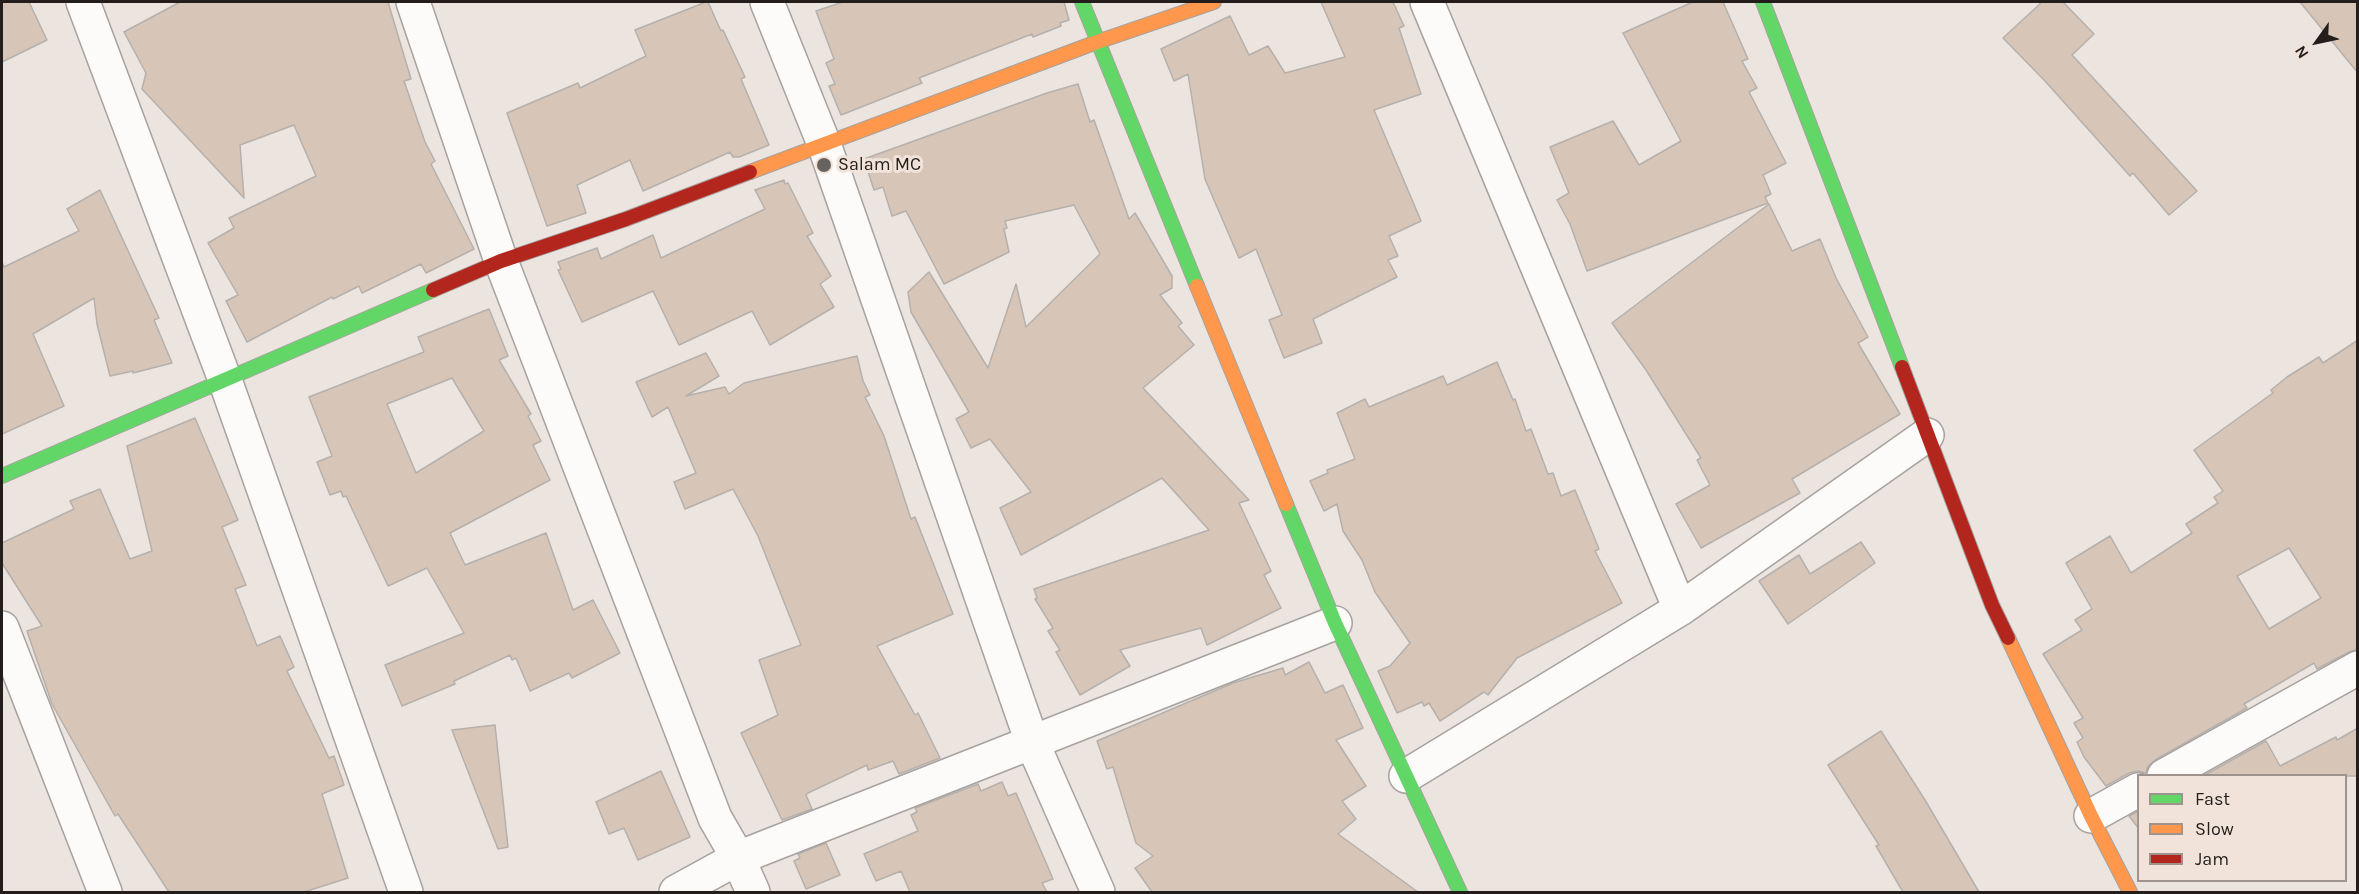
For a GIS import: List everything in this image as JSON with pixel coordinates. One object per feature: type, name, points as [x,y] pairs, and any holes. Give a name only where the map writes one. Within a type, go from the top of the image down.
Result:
[{"type":"street","points":[[83,2],[225,380],[406,892]]},
{"type":"street","points":[[413,2],[501,261],[715,818],[738,858],[753,892]]},
{"type":"street","points":[[767,2],[824,144],[1032,742],[1098,892]]},
{"type":"street","points":[[1082,2],[1335,623],[1460,892]]},
{"type":"street","points":[[2,476],[501,261],[626,219],[1097,42],[1214,2]]},
{"type":"street","points":[[1427,2],[1680,609]]},
{"type":"street","points":[[1763,2],[1992,604],[2091,816],[2130,892]]},
{"type":"street","points":[[1406,776],[1680,609],[1927,435]]},
{"type":"street","points":[[676,892],[738,858],[1335,623]]},
{"type":"street","points":[[2,628],[105,892]]},
{"type":"street","points":[[2168,774],[2358,668]]},
{"type":"street","points":[[2091,816],[2137,791]]},
{"type":"building","points":[[2,2],[29,2],[47,40],[2,62]]},
{"type":"building","points":[[180,2],[388,2],[411,79],[404,81],[425,142],[435,161],[431,164],[474,249],[426,273],[421,264],[362,293],[359,286],[333,299],[332,297],[247,342],[226,301],[238,295],[208,243],[234,228],[229,218],[316,176],[294,125],[240,145],[244,198],[142,89],[146,73],[124,32]]},
{"type":"building","points":[[706,2],[721,31],[723,30],[745,77],[741,79],[769,145],[739,157],[733,157],[730,152],[643,191],[630,160],[577,185],[586,213],[547,226],[507,113],[578,83],[580,88],[646,56],[635,30]]},
{"type":"building","points":[[843,2],[1064,2],[1069,20],[1060,23],[1061,26],[1033,37],[1032,34],[919,78],[922,83],[841,115],[829,86],[835,84],[826,63],[834,59],[816,11]]},
{"type":"building","points":[[1321,2],[1393,2],[1404,26],[1399,28],[1421,94],[1374,110],[1421,221],[1389,236],[1398,256],[1388,260],[1397,277],[1313,319],[1322,343],[1284,358],[1269,320],[1282,315],[1256,249],[1239,258],[1205,179],[1188,74],[1174,81],[1161,49],[1230,16],[1249,55],[1268,46],[1285,73],[1345,57]]},
{"type":"building","points":[[1693,2],[1723,2],[1748,59],[1742,61],[1757,88],[1749,92],[1786,163],[1763,175],[1771,194],[1765,197],[1768,203],[1587,271],[1570,224],[1557,200],[1569,193],[1550,147],[1613,121],[1639,165],[1681,141],[1623,33]]},
{"type":"building","points":[[2042,2],[2063,2],[2094,34],[2072,55],[2197,191],[2169,215],[2133,173],[2130,176],[2003,38]]},
{"type":"building","points":[[2300,2],[2358,2],[2358,73]]},
{"type":"building","points":[[1078,84],[1090,122],[1094,120],[1129,219],[1135,213],[1172,276],[1172,288],[1160,295],[1182,323],[1178,326],[1194,345],[1143,388],[1249,500],[1239,503],[1271,571],[1264,575],[1281,608],[1207,645],[1201,628],[1120,650],[1130,666],[1080,695],[1056,652],[1060,650],[1048,631],[1053,628],[1035,599],[1037,598],[1034,589],[1209,530],[1162,478],[1021,555],[1000,508],[1031,492],[990,439],[971,448],[956,419],[969,412],[911,312],[908,292],[929,272],[988,368],[1016,284],[1026,327],[1100,254],[1074,205],[1005,221],[1007,228],[1004,229],[1009,252],[944,284],[906,211],[892,216],[883,187],[874,190],[864,159]]},
{"type":"building","points":[[784,180],[785,184],[788,183],[813,233],[807,236],[831,276],[820,284],[834,307],[770,345],[752,311],[679,345],[653,291],[582,322],[558,270],[561,269],[558,262],[597,248],[601,259],[653,235],[661,258],[765,209],[755,190]]},
{"type":"building","points":[[100,190],[159,318],[154,320],[172,363],[110,376],[97,324],[94,298],[33,334],[64,406],[2,434],[2,262],[4,267],[79,231],[67,209]]},
{"type":"building","points":[[1769,204],[1792,251],[1820,239],[1836,278],[1868,337],[1858,343],[1900,414],[1792,479],[1800,493],[1701,548],[1676,504],[1710,485],[1697,460],[1701,458],[1646,370],[1612,323]]},
{"type":"building","points":[[489,309],[508,356],[499,360],[531,414],[528,416],[541,441],[533,445],[550,480],[450,533],[465,565],[546,533],[573,610],[593,600],[620,653],[572,678],[569,673],[530,691],[516,658],[512,660],[510,655],[454,681],[455,684],[402,706],[385,665],[464,633],[427,568],[388,586],[346,496],[343,497],[341,491],[330,495],[317,462],[332,456],[309,397],[424,352],[418,337]],"holes":[[[452,378],[484,431],[416,473],[387,404]]]},
{"type":"building","points":[[2358,340],[2358,649],[2317,669],[2314,663],[2244,704],[2247,708],[2155,760],[2148,766],[2146,773],[2138,771],[2129,773],[2106,786],[2084,757],[2077,742],[2083,738],[2074,723],[2083,718],[2043,654],[2082,630],[2075,620],[2092,609],[2066,563],[2110,536],[2131,573],[2192,533],[2186,524],[2218,503],[2214,497],[2223,491],[2194,450],[2273,393],[2271,390],[2287,377],[2319,357],[2323,363]],"holes":[[[2289,548],[2321,598],[2269,629],[2237,576]]]},
{"type":"building","points":[[706,353],[719,376],[686,396],[725,387],[729,394],[744,383],[857,356],[863,381],[870,395],[865,397],[884,436],[911,519],[915,517],[953,614],[877,646],[915,715],[918,713],[940,758],[899,774],[893,761],[868,770],[867,765],[808,793],[806,795],[812,809],[782,820],[741,733],[778,715],[759,660],[801,645],[758,536],[733,489],[685,509],[674,482],[696,473],[668,407],[652,417],[636,382]]},
{"type":"building","points":[[1497,362],[1513,400],[1515,399],[1526,431],[1531,429],[1548,474],[1553,473],[1561,496],[1575,490],[1599,549],[1595,551],[1622,603],[1517,658],[1488,695],[1484,692],[1440,721],[1429,703],[1424,706],[1422,702],[1397,713],[1378,671],[1390,666],[1410,643],[1375,592],[1362,560],[1343,531],[1337,504],[1324,511],[1310,481],[1328,473],[1327,470],[1355,459],[1337,413],[1365,399],[1369,407],[1443,376],[1447,385]]},
{"type":"building","points":[[195,418],[238,520],[222,527],[246,585],[235,589],[257,646],[280,636],[294,667],[287,671],[329,758],[334,756],[344,785],[322,794],[348,878],[304,892],[169,892],[118,814],[115,816],[52,704],[27,631],[42,626],[2,563],[2,543],[74,509],[70,501],[100,489],[130,559],[152,551],[127,446]]},
{"type":"building","points":[[1861,542],[1875,563],[1788,624],[1759,581],[1799,555],[1810,574]]},
{"type":"building","points":[[1309,662],[1325,693],[1343,685],[1363,728],[1336,740],[1366,786],[1342,801],[1356,819],[1338,834],[1418,892],[1152,892],[1135,868],[1153,856],[1136,843],[1113,767],[1107,769],[1097,741],[1233,683],[1283,668],[1285,675]]},
{"type":"building","points":[[495,725],[508,847],[498,849],[452,730]]},
{"type":"building","points":[[2358,728],[2358,776],[2347,776],[2347,774],[2207,774],[2266,741],[2280,766],[2336,737],[2337,740]]},
{"type":"building","points":[[1881,731],[1979,892],[1903,892],[1876,846],[1879,845],[1828,765]]},
{"type":"building","points":[[661,771],[690,837],[638,860],[624,828],[609,834],[596,802]]},
{"type":"building","points":[[1002,782],[1008,796],[1016,793],[1053,879],[1042,883],[1047,892],[910,892],[901,871],[876,881],[864,854],[918,831],[911,815],[917,812],[915,808],[978,784],[981,791]]},
{"type":"building","points":[[2137,812],[2137,826],[2129,816]]},
{"type":"building","points":[[826,843],[840,875],[806,889],[794,861],[800,858],[798,854]]},
{"type":"traffic: fast","points":[[1082,2],[1197,286]]},
{"type":"traffic: fast","points":[[1763,2],[1902,367]]},
{"type":"traffic: fast","points":[[2,476],[433,290]]},
{"type":"traffic: fast","points":[[1286,504],[1335,623],[1460,892]]},
{"type":"traffic: slow","points":[[750,172],[1097,42],[1214,2]]},
{"type":"traffic: slow","points":[[1197,286],[1286,504]]},
{"type":"traffic: slow","points":[[2008,638],[2091,816],[2130,892]]},
{"type":"traffic: jam","points":[[433,290],[501,261],[626,219],[750,172]]},
{"type":"traffic: jam","points":[[1902,367],[1992,605],[2008,638]]},
{"type":"place","name":"Salam MC","points":[[824,165]]}]
